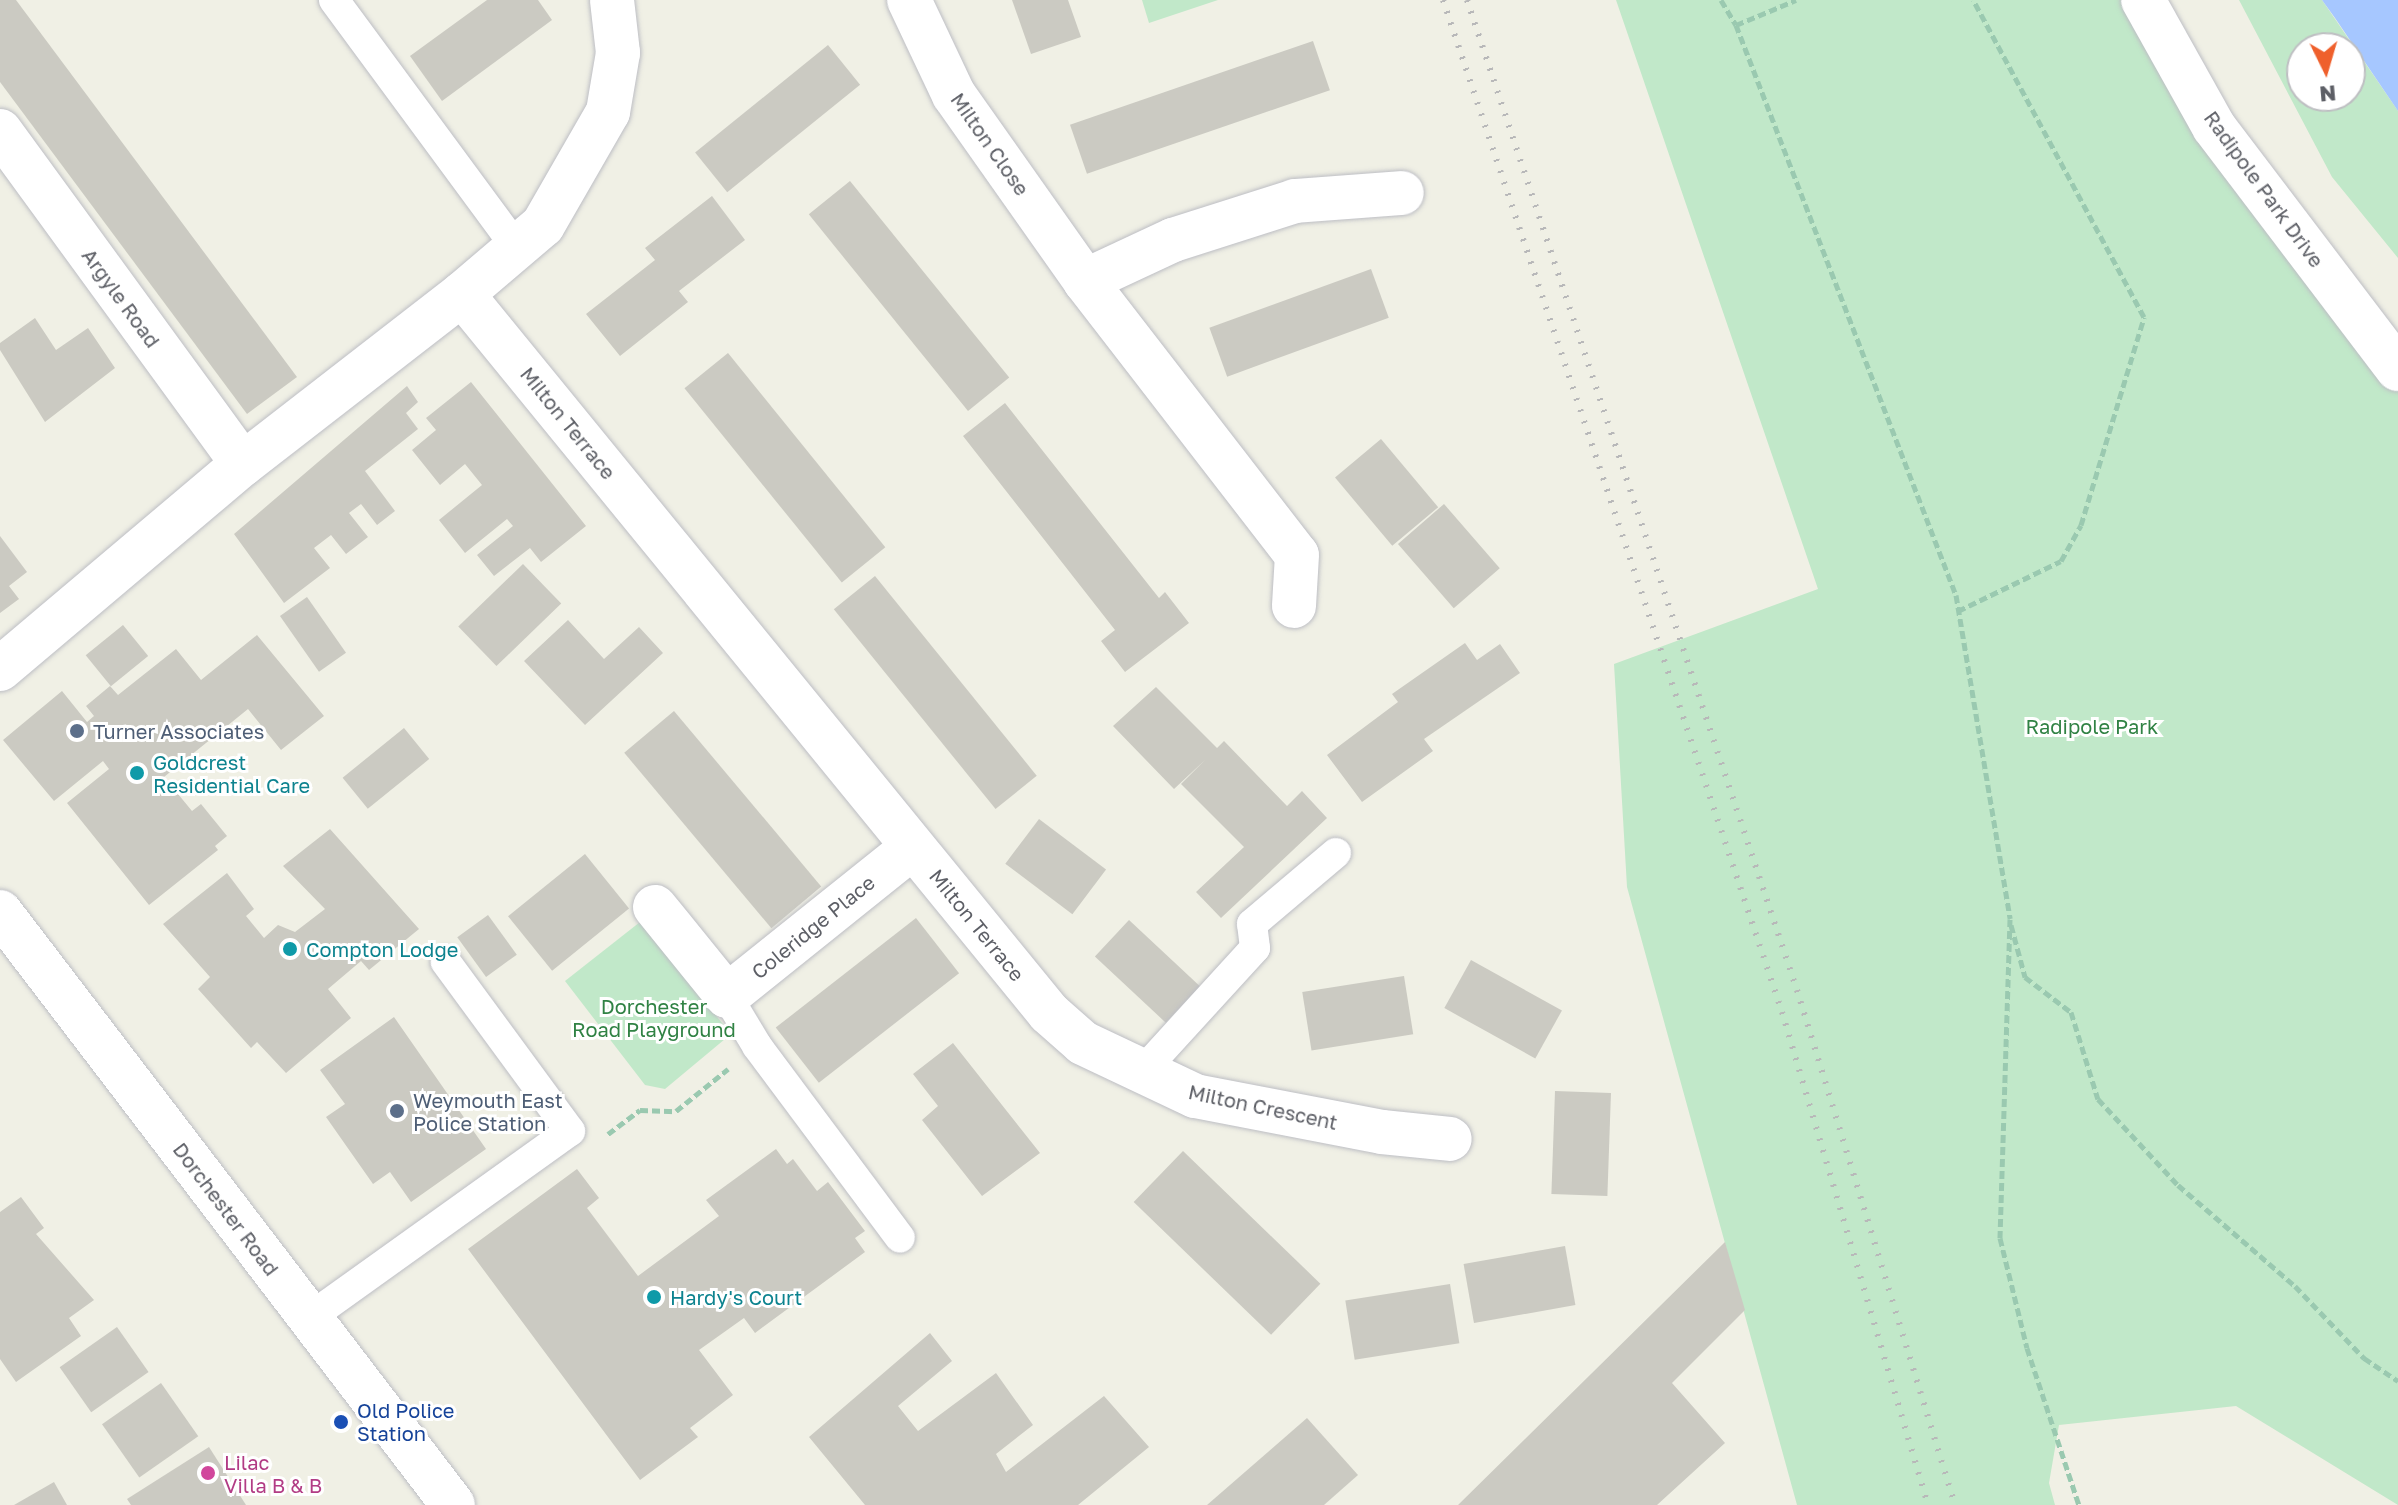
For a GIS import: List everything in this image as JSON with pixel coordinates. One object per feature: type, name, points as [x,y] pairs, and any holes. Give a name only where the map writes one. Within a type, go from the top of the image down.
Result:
[{"type":"street","points":[[0,669],[243,464],[518,250],[568,189],[608,112],[618,53],[612,0]]},
{"type":"street","name":"Milton Close","points":[[909,0],[954,95],[1085,281],[1251,491],[1297,555],[1294,606]]},
{"type":"street","name":"Radipole Park Drive","points":[[2143,0],[2214,127],[2398,369]]},
{"type":"street","name":"Argyle Road","points":[[0,131],[243,464]]},
{"type":"street","points":[[1085,281],[1173,240],[1295,201],[1402,193]]},
{"type":"street","name":"Milton Terrace","points":[[462,294],[1049,1013]]},
{"type":"street","name":"Coleridge Place","points":[[727,996],[913,847]]},
{"type":"street","points":[[655,907],[727,996]]},
{"type":"street","name":"Dorchester Road","points":[[0,912],[453,1505]]},
{"type":"street","name":"Milton Crescent","points":[[1049,1013],[1083,1043],[1195,1096],[1382,1132],[1450,1139]]},
{"type":"lane","points":[[334,0],[518,250]]},
{"type":"lane","points":[[1141,1073],[1255,948],[1252,924],[1336,853]]},
{"type":"lane","points":[[309,1318],[570,1131],[446,962]]},
{"type":"lane","points":[[727,996],[757,1046],[900,1238]]},
{"type":"path","points":[[1721,0],[1736,25],[1958,611],[2010,919],[2025,977],[2071,1012],[2098,1099],[2178,1185],[2295,1286],[2364,1358],[2398,1381]]},
{"type":"path","points":[[1736,25],[1796,0]]},
{"type":"path","points":[[1958,611],[2061,561],[2081,525],[2144,317],[1973,0]]},
{"type":"path","points":[[2010,919],[2000,1238],[2027,1348],[2079,1505]]},
{"type":"green space","points":[[1142,0],[1218,0],[1149,23]]},
{"type":"green space","name":"Radipole Park","points":[[1616,0],[2143,0],[2398,369],[2398,1505],[2236,1406],[2059,1425],[2049,1483],[2055,1505],[1797,1505],[1627,887],[1614,664],[1818,589]]},
{"type":"green space","points":[[2239,0],[2322,0],[2344,32],[2286,32],[2286,89]]},
{"type":"green space","points":[[2366,64],[2398,111],[2398,258],[2332,177],[2298,112],[2366,112]]},
{"type":"green space","name":"Dorchester Road Playground","points":[[640,922],[731,1034],[665,1089],[645,1085],[565,981]]},
{"type":"water","points":[[2322,0],[2398,0],[2398,111],[2366,64],[2366,32],[2344,32]]},
{"type":"building","points":[[0,0],[16,0],[297,377],[247,414],[0,82]]},
{"type":"building","points":[[487,0],[538,0],[552,20],[442,101],[410,56]]},
{"type":"building","points":[[1012,0],[1068,0],[1081,37],[1031,54]]},
{"type":"building","points":[[1313,41],[1330,90],[1087,174],[1070,125]]},
{"type":"building","points":[[828,45],[860,85],[727,192],[695,153]]},
{"type":"building","points":[[850,181],[1009,378],[968,411],[809,214]]},
{"type":"building","points":[[712,196],[745,240],[679,291],[688,302],[620,356],[586,314],[655,260],[645,248]]},
{"type":"building","points":[[1371,269],[1389,318],[1227,377],[1209,328]]},
{"type":"building","points":[[35,318],[56,350],[88,328],[115,368],[45,422],[0,350],[0,343]]},
{"type":"building","points":[[728,353],[885,547],[842,583],[684,388]]},
{"type":"building","points":[[471,382],[586,526],[541,562],[530,548],[494,576],[477,555],[513,526],[507,519],[465,553],[439,520],[482,485],[465,464],[440,485],[412,450],[436,430],[426,418]]},
{"type":"building","points":[[407,386],[418,402],[406,413],[418,429],[365,471],[395,511],[377,525],[361,504],[349,513],[368,537],[346,554],[331,535],[314,548],[330,568],[284,603],[234,534]]},
{"type":"building","points":[[1005,403],[1159,598],[1165,592],[1189,623],[1125,672],[1101,641],[1115,630],[963,436]]},
{"type":"building","points":[[1381,439],[1438,507],[1392,546],[1335,478]]},
{"type":"building","points":[[1444,504],[1500,568],[1454,608],[1398,544]]},
{"type":"building","points":[[0,536],[27,572],[9,586],[19,599],[0,613]]},
{"type":"building","points":[[523,564],[561,604],[496,666],[458,627]]},
{"type":"building","points":[[875,576],[1037,776],[996,809],[834,609]]},
{"type":"building","points":[[307,597],[346,653],[319,672],[280,616]]},
{"type":"building","points":[[568,620],[604,659],[639,627],[663,653],[585,725],[524,661]]},
{"type":"building","points":[[123,625],[148,656],[111,686],[86,655]]},
{"type":"building","name":"Goldcrest Residential Care","points":[[257,635],[324,716],[281,750],[248,709],[164,777],[192,811],[201,804],[227,836],[215,846],[218,850],[149,905],[67,803],[109,769],[103,761],[54,801],[3,740],[62,691],[87,722],[94,716],[86,706],[110,686],[118,695],[176,649],[201,680]]},
{"type":"building","points":[[1465,643],[1477,660],[1500,644],[1520,673],[1424,739],[1433,751],[1362,802],[1327,755],[1398,702],[1392,694]]},
{"type":"building","points":[[1156,687],[1217,748],[1224,741],[1287,806],[1302,791],[1327,818],[1221,918],[1196,892],[1244,847],[1181,784],[1205,760],[1174,789],[1113,726]]},
{"type":"building","points":[[674,711],[821,886],[771,928],[624,753]]},
{"type":"building","points":[[404,728],[429,759],[368,809],[343,778]]},
{"type":"building","points":[[1039,819],[1106,870],[1072,914],[1005,864]]},
{"type":"building","name":"Compton Lodge","points":[[330,829],[419,929],[369,970],[361,961],[328,989],[351,1018],[286,1073],[257,1042],[251,1048],[198,989],[210,977],[163,924],[227,873],[254,909],[246,916],[264,938],[278,925],[295,932],[325,909],[283,866]]},
{"type":"building","points":[[585,854],[629,908],[552,971],[508,916]]},
{"type":"building","points":[[488,915],[517,955],[486,977],[457,937]]},
{"type":"building","points":[[916,918],[959,973],[819,1083],[776,1028]]},
{"type":"building","points":[[1129,920],[1200,986],[1166,1023],[1095,957]]},
{"type":"building","points":[[1471,960],[1562,1010],[1535,1059],[1444,1008]]},
{"type":"building","points":[[1404,976],[1413,1034],[1311,1050],[1302,992]]},
{"type":"building","name":"Weymouth East Police Station","points":[[394,1017],[486,1149],[411,1202],[390,1172],[373,1184],[326,1117],[345,1104],[320,1070]]},
{"type":"building","points":[[953,1043],[1040,1153],[982,1196],[922,1120],[938,1106],[913,1074]]},
{"type":"building","points":[[1555,1091],[1611,1093],[1607,1196],[1551,1194]]},
{"type":"building","name":"Hardy's Court","points":[[776,1149],[787,1164],[793,1159],[817,1191],[828,1182],[865,1231],[855,1238],[865,1252],[755,1333],[744,1318],[699,1350],[733,1395],[690,1428],[698,1437],[640,1480],[468,1249],[577,1169],[599,1198],[587,1208],[638,1276],[719,1216],[706,1200]]},
{"type":"building","points":[[1183,1151],[1320,1284],[1271,1335],[1134,1202]]},
{"type":"building","points":[[21,1197],[44,1228],[36,1234],[94,1300],[69,1318],[81,1336],[16,1382],[0,1359],[0,1212]]},
{"type":"building","points":[[1725,1242],[1745,1310],[1672,1383],[1725,1443],[1657,1505],[1458,1505]]},
{"type":"building","points":[[1565,1246],[1575,1305],[1474,1323],[1464,1264]]},
{"type":"building","points":[[1450,1284],[1459,1343],[1355,1360],[1345,1301]]},
{"type":"building","points":[[117,1327],[149,1372],[91,1412],[60,1367]]},
{"type":"building","points":[[930,1333],[952,1361],[898,1406],[918,1431],[996,1373],[1033,1425],[996,1454],[1006,1472],[1104,1396],[1149,1447],[1078,1505],[865,1505],[809,1437]]},
{"type":"building","points":[[161,1383],[198,1436],[139,1478],[102,1424]]},
{"type":"building","points":[[1307,1418],[1358,1475],[1324,1505],[1207,1505]]},
{"type":"building","points":[[209,1447],[246,1505],[131,1505],[127,1499]]},
{"type":"building","points":[[54,1482],[67,1505],[14,1505]]},
{"type":"railway","points":[[1443,0],[1782,1012],[1928,1505]]},
{"type":"railway","points":[[1467,0],[1797,990],[1955,1505]]},
{"type":"place","name":"Turner Associates","points":[[77,731]]},
{"type":"place","name":"Goldcrest Residential Care","points":[[137,773]]},
{"type":"place","name":"Compton Lodge","points":[[290,949]]},
{"type":"place","name":"Weymouth East Police Station","points":[[397,1111]]},
{"type":"place","name":"Hardy's Court","points":[[654,1297]]},
{"type":"place","name":"Old Police Station","points":[[341,1422]]},
{"type":"place","name":"Lilac Villa B & B","points":[[208,1473]]}]
